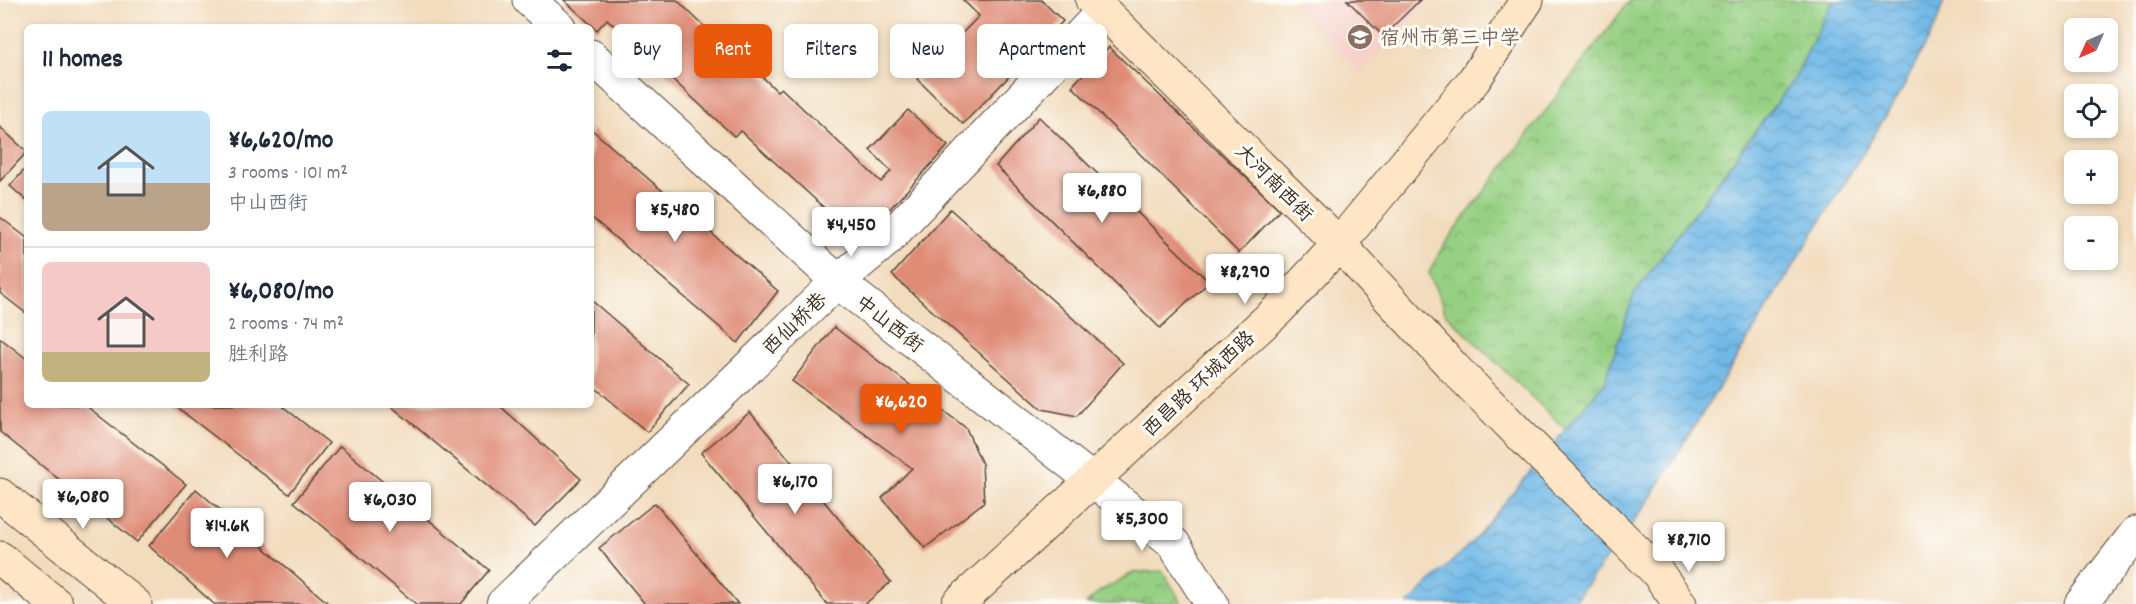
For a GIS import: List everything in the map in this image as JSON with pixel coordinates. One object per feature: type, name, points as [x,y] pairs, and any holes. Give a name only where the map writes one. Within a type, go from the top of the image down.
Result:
[{"type":"main road","name":"西昌路 环城西路","points":[[958,604],[1278,310],[1339,244],[1473,80],[1527,0]]},
{"type":"main road","name":"大河南西街","points":[[1097,5],[1339,244],[1454,368],[1657,572],[1680,604]]},
{"type":"main road","points":[[0,495],[135,604]]},
{"type":"main road","points":[[0,558],[56,604]]},
{"type":"street","points":[[529,0],[556,24]]},
{"type":"street","name":"西仙桥巷","points":[[503,604],[838,281],[887,240],[1097,5]]},
{"type":"street","name":"中山西街","points":[[594,59],[838,281],[1092,482],[1173,543],[1212,604]]},
{"type":"street","points":[[2081,604],[2136,533]]},
{"type":"shaded area","name":"宿州市第三中学","points":[[1289,0],[1431,0],[1360,73]]},
{"type":"green space","points":[[1630,0],[1833,0],[1795,78],[1634,294],[1605,382],[1566,430],[1446,314],[1429,273],[1443,246]]},
{"type":"green space","points":[[1163,571],[1182,604],[1086,604],[1099,592],[1134,572]]},
{"type":"water","points":[[1833,0],[1944,0],[1936,25],[1900,93],[1646,505],[1572,604],[1408,604],[1473,541],[1605,382],[1634,294],[1795,78]]},
{"type":"building","points":[[564,0],[677,0],[702,24],[694,24],[694,78],[764,78],[777,91],[781,88],[881,182],[891,171],[870,150],[908,110],[948,146],[860,241],[741,131],[734,136],[671,78],[682,78],[682,24],[612,24],[607,19],[597,30],[594,24],[590,24]]},
{"type":"building","points":[[963,0],[1041,0],[1063,21],[1060,24],[977,24],[977,78],[1008,78],[963,124],[917,79],[965,78],[965,30],[979,16]]},
{"type":"building","points":[[1347,0],[1420,0],[1383,36]]},
{"type":"building","points":[[1109,47],[1280,210],[1239,253],[1072,86],[1080,78],[1107,78],[1107,49]]},
{"type":"building","points":[[1039,117],[1209,282],[1160,328],[996,166]]},
{"type":"building","points":[[0,127],[24,149],[24,155],[0,181]]},
{"type":"building","points":[[594,132],[778,291],[738,343],[594,220]]},
{"type":"building","points":[[24,170],[24,198],[10,186]]},
{"type":"building","points":[[950,209],[1123,363],[1077,416],[1042,409],[892,275]]},
{"type":"building","points":[[0,217],[24,236],[24,312],[0,293]]},
{"type":"building","points":[[594,303],[689,384],[647,432],[594,387]]},
{"type":"building","points":[[834,327],[966,428],[982,464],[984,502],[925,548],[882,498],[912,468],[792,381]]},
{"type":"building","points":[[0,338],[24,357],[24,408],[89,408],[186,484],[137,542],[0,432]]},
{"type":"building","points":[[178,408],[285,408],[329,443],[289,494]]},
{"type":"building","points":[[394,408],[502,408],[581,479],[535,526]]},
{"type":"building","points":[[750,412],[891,582],[865,604],[827,604],[701,453]]},
{"type":"building","points":[[340,446],[489,570],[461,604],[416,604],[294,502]]},
{"type":"building","points":[[196,489],[329,604],[214,604],[149,546]]},
{"type":"building","points":[[655,503],[738,604],[645,604],[599,548]]},
{"type":"place","name":"宿州市第三中学","points":[[1360,37]]}]
